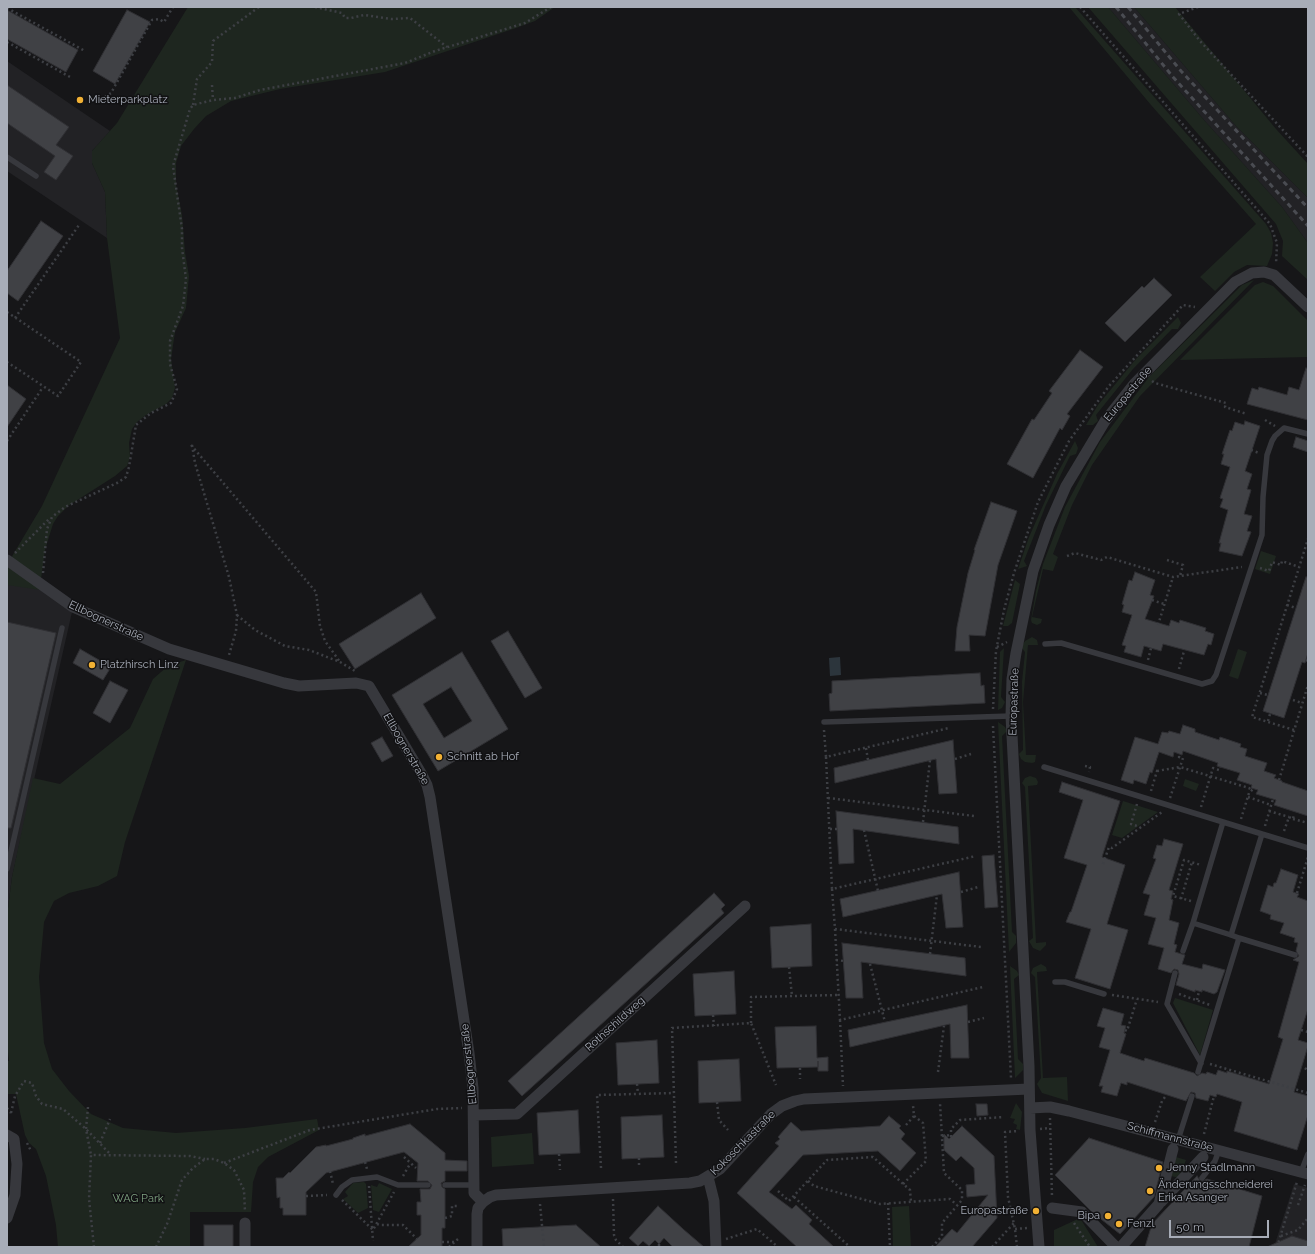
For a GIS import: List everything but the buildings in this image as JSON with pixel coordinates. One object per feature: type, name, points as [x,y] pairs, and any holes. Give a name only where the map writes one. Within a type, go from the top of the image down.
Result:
[{"type":"street","name":"Europastraße","points":[[1039,1247],[1030,1108],[1011,716],[1012,679],[1027,597],[1049,525],[1066,486],[1092,440],[1119,402],[1144,374],[1235,282],[1252,273],[1264,272],[1274,275]]},
{"type":"street","points":[[1274,275],[1308,307]]},
{"type":"street","name":"Ellbognerstraße","points":[[7,560],[73,607],[169,649],[299,686],[356,684],[369,686],[428,785],[469,1053],[474,1111],[474,1192],[483,1202]]},
{"type":"street","name":"Rothschildweg","points":[[474,1111],[517,1114],[745,906]]},
{"type":"street","name":"Kokoschkastraße","points":[[483,1202],[496,1195],[690,1183],[708,1177],[720,1169],[761,1123],[782,1106],[804,1099],[1029,1089]]},
{"type":"street","name":"Schiffmannstraße","points":[[1030,1108],[1050,1107],[1069,1111],[1176,1144],[1219,1150],[1303,1178]]},
{"type":"street","points":[[7,1135],[14,1139],[17,1164],[15,1195],[7,1218]]},
{"type":"street","points":[[1159,1204],[1176,1144]]},
{"type":"street","points":[[1121,1247],[1203,1157]]},
{"type":"street","points":[[708,1177],[714,1201],[716,1245]]},
{"type":"street","points":[[477,1247],[477,1214],[483,1202]]},
{"type":"street","points":[[1052,1208],[1082,1212],[1116,1247]]},
{"type":"street","points":[[245,1223],[245,1247]]},
{"type":"lane","points":[[7,157],[36,176]]},
{"type":"lane","points":[[1045,644],[1061,643],[1202,684],[1208,683],[1216,675],[1262,535],[1263,497],[1267,455],[1272,441],[1284,428],[1308,434]]},
{"type":"lane","points":[[7,869],[62,628]]},
{"type":"lane","points":[[824,722],[1011,716]]},
{"type":"lane","points":[[1044,767],[1308,848]]},
{"type":"lane","points":[[1183,951],[1193,923],[1223,822]]},
{"type":"lane","points":[[1231,935],[1262,834]]},
{"type":"lane","points":[[1193,923],[1295,955]]},
{"type":"lane","points":[[1198,1072],[1239,938]]},
{"type":"lane","points":[[1175,973],[1167,1004],[1202,1062]]},
{"type":"lane","points":[[1055,982],[1065,982],[1104,994]]},
{"type":"lane","points":[[1176,1144],[1192,1096]]},
{"type":"lane","points":[[1202,1178],[1215,1161],[1219,1150]]},
{"type":"lane","points":[[1303,1178],[1308,1154]]},
{"type":"lane","points":[[336,1195],[342,1187],[352,1180],[377,1177],[398,1185],[428,1185]]},
{"type":"lane","points":[[445,1185],[474,1185]]},
{"type":"path","points":[[105,97],[111,93],[152,20],[159,19],[164,22],[173,7]]},
{"type":"path","points":[[7,560],[52,517],[65,507],[117,483],[126,476],[130,467],[136,425],[151,413],[171,403],[177,389],[170,364],[170,341],[183,306],[186,279],[182,248],[182,229],[173,166],[190,109],[193,105],[197,79],[212,62],[213,41],[259,7]]},
{"type":"path","points":[[315,7],[342,13],[345,18],[364,15],[391,19],[410,18],[448,47]]},
{"type":"path","points":[[193,105],[213,100],[235,98],[260,90],[386,68],[525,23],[551,7]]},
{"type":"path","points":[[1080,7],[1270,224],[1276,243],[1274,275]]},
{"type":"path","points":[[1198,7],[1179,14],[1200,41],[1308,157]]},
{"type":"path","points":[[7,8],[85,51]]},
{"type":"path","points":[[7,42],[70,77]]},
{"type":"path","points":[[212,85],[213,100]]},
{"type":"path","points":[[15,318],[79,225]]},
{"type":"path","points":[[7,312],[81,362],[58,396],[7,362]]},
{"type":"path","points":[[1144,374],[1155,383],[1226,403],[1225,407],[1247,414]]},
{"type":"path","points":[[7,441],[44,387]]},
{"type":"path","points":[[1265,420],[1273,422]]},
{"type":"path","points":[[225,666],[236,631],[237,615],[229,577],[195,464],[192,445],[316,592],[320,626],[325,641],[340,662],[309,650],[285,646],[255,630],[237,615]]},
{"type":"path","points":[[42,584],[47,529],[52,517]]},
{"type":"path","points":[[1294,730],[1252,717],[1308,539]]},
{"type":"path","points":[[1067,556],[1075,553],[1101,560],[1107,557],[1173,576],[1252,566],[1269,571],[1272,562],[1281,565],[1282,561],[1299,567]]},
{"type":"path","points":[[1167,560],[1183,565],[1180,576]]},
{"type":"path","points":[[1158,625],[1173,576]]},
{"type":"path","points":[[1152,600],[1164,604]]},
{"type":"path","points":[[1287,605],[1296,608]]},
{"type":"path","points":[[996,647],[993,717],[1011,1080]]},
{"type":"path","points":[[1177,677],[1184,651]]},
{"type":"path","points":[[1279,780],[1308,685]]},
{"type":"path","points":[[1260,693],[1268,695]]},
{"type":"path","points":[[1293,700],[1308,701]]},
{"type":"path","points":[[1268,722],[1270,714]]},
{"type":"path","points":[[824,722],[844,1097]]},
{"type":"path","points":[[826,757],[954,727]]},
{"type":"path","points":[[866,748],[868,760]]},
{"type":"path","points":[[955,759],[971,754]]},
{"type":"path","points":[[1103,864],[1109,846],[1112,848],[1141,828],[1170,805],[1183,758],[1179,757],[1180,754]]},
{"type":"path","points":[[922,822],[930,760]]},
{"type":"path","points":[[1153,770],[1157,771],[1180,767],[1253,790],[1248,797],[1239,827]]},
{"type":"path","points":[[1198,814],[1213,768],[1219,770],[1220,767]]},
{"type":"path","points":[[1148,799],[1157,771]]},
{"type":"path","points":[[1140,796],[1131,824],[1141,828]]},
{"type":"path","points":[[1248,797],[1271,805]]},
{"type":"path","points":[[828,798],[974,816]]},
{"type":"path","points":[[1262,834],[1273,799]]},
{"type":"path","points":[[1269,811],[1308,823]]},
{"type":"path","points":[[1282,840],[1289,817]]},
{"type":"path","points":[[830,829],[837,829]]},
{"type":"path","points":[[864,830],[878,891]]},
{"type":"path","points":[[832,889],[976,856]]},
{"type":"path","points":[[1297,893],[1308,856]]},
{"type":"path","points":[[1198,904],[1172,896],[1184,860],[1210,867]]},
{"type":"path","points":[[1180,898],[1192,862]]},
{"type":"path","points":[[961,892],[978,887]]},
{"type":"path","points":[[930,954],[937,895]]},
{"type":"path","points":[[835,929],[981,947]]},
{"type":"path","points":[[836,960],[844,961]]},
{"type":"path","points":[[870,964],[885,1022]]},
{"type":"path","points":[[789,967],[792,996]]},
{"type":"path","points":[[840,1020],[983,987]]},
{"type":"path","points":[[1197,1000],[1199,991]]},
{"type":"path","points":[[1171,992],[1218,1007]]},
{"type":"path","points":[[1104,994],[1167,1004]]},
{"type":"path","points":[[776,1085],[751,1023],[751,997],[838,995]]},
{"type":"path","points":[[1125,1030],[1128,1031],[1137,999]]},
{"type":"path","points":[[713,1015],[714,1026]]},
{"type":"path","points":[[968,1022],[984,1018]]},
{"type":"path","points":[[676,1163],[672,1028],[751,1023]]},
{"type":"path","points":[[938,1072],[944,1026]]},
{"type":"path","points":[[1302,1030],[1308,1032]]},
{"type":"path","points":[[1202,1062],[1308,1093]]},
{"type":"path","points":[[800,1068],[800,1079]]},
{"type":"path","points":[[1305,1068],[1308,1071]]},
{"type":"path","points":[[7,1108],[11,1113],[15,1096],[24,1081],[32,1083],[36,1096],[42,1104],[63,1109],[86,1129],[111,1156]]},
{"type":"path","points":[[637,1084],[638,1094]]},
{"type":"path","points":[[601,1168],[597,1095],[674,1093]]},
{"type":"path","points":[[1203,1135],[1214,1096]]},
{"type":"path","points":[[1155,1122],[1162,1101],[1165,1097]]},
{"type":"path","points":[[932,1247],[942,1236],[942,1223],[962,1200],[962,1190],[944,1173],[940,1101]]},
{"type":"path","points":[[717,1102],[719,1120],[728,1130]]},
{"type":"path","points":[[906,1125],[914,1116],[913,1102]]},
{"type":"path","points":[[88,1107],[86,1129],[91,1155],[89,1199],[94,1247]]},
{"type":"path","points":[[224,1163],[310,1130],[437,1109],[474,1111]]},
{"type":"path","points":[[903,1184],[926,1160],[923,1123],[914,1116]]},
{"type":"path","points":[[942,1136],[951,1136],[951,1129],[960,1120],[1004,1118]]},
{"type":"path","points":[[100,1143],[110,1119]]},
{"type":"path","points":[[1040,1129],[1050,1128],[1052,1208]]},
{"type":"path","points":[[1017,1247],[1014,1223],[1008,1197],[1005,1132],[1021,1131]]},
{"type":"path","points":[[559,1154],[560,1170]]},
{"type":"path","points":[[91,1155],[190,1156],[214,1159],[224,1163],[234,1170],[244,1190],[245,1223]]},
{"type":"path","points":[[404,1157],[416,1168]]},
{"type":"path","points":[[778,1191],[789,1201],[827,1160],[873,1157],[910,1190],[911,1202]]},
{"type":"path","points":[[639,1158],[639,1165]]},
{"type":"path","points":[[156,1247],[167,1224],[182,1180],[193,1168],[205,1159]]},
{"type":"path","points":[[365,1162],[373,1230],[372,1241]]},
{"type":"path","points":[[373,1230],[410,1164]]},
{"type":"path","points":[[330,1172],[336,1195],[373,1230]]},
{"type":"path","points":[[1298,1205],[1303,1178]]},
{"type":"path","points":[[1277,1247],[1303,1178]]},
{"type":"path","points":[[808,1181],[814,1186],[880,1204],[950,1199],[957,1205]]},
{"type":"path","points":[[306,1196],[336,1195]]},
{"type":"path","points":[[613,1197],[614,1235],[622,1247]]},
{"type":"path","points":[[794,1197],[850,1247]]},
{"type":"path","points":[[540,1201],[544,1247]]},
{"type":"path","points":[[888,1203],[890,1247]]},
{"type":"path","points":[[445,1218],[452,1216],[452,1206],[458,1206]]},
{"type":"path","points":[[1281,1236],[1298,1230],[1308,1218]]},
{"type":"path","points":[[1072,1221],[1090,1247]]},
{"type":"path","points":[[992,1247],[1014,1223]]},
{"type":"path","points":[[376,1224],[380,1226],[403,1225],[417,1239]]},
{"type":"path","points":[[716,1245],[757,1229],[778,1247]]},
{"type":"path","points":[[450,1247],[458,1238]]},
{"type":"path","points":[[442,1242],[454,1242]]},
{"type":"shaded area","points":[[1108,7],[1134,7],[1236,126],[1308,198],[1308,243],[1282,207],[1204,120]]},
{"type":"shaded area","points":[[7,61],[110,131],[92,151],[92,163],[105,192],[107,238],[7,171]]},
{"type":"shaded area","points":[[7,565],[72,612],[12,877],[7,916]]},
{"type":"shaded area","points":[[840,657],[841,675],[830,676],[829,658]]},
{"type":"shaded area","points":[[1294,1184],[1308,1188],[1308,1247],[1274,1247]]},
{"type":"green space","points":[[188,7],[555,7],[535,21],[385,72],[280,89],[231,101],[206,116],[194,129],[181,146],[176,163],[176,185],[182,215],[185,252],[189,276],[186,308],[175,332],[171,359],[175,388],[172,398],[166,404],[146,415],[137,422],[132,429],[129,443],[130,457],[127,466],[115,476],[68,506],[58,516],[53,524],[45,550],[41,579],[11,558],[42,506],[120,338],[107,238],[105,192],[92,163],[92,151],[117,123]]},
{"type":"green space","points":[[1069,7],[1075,7],[1266,224],[1271,233],[1273,243],[1272,254],[1267,266],[1247,265],[1234,272],[1215,291],[1200,277],[1256,224],[1151,105]]},
{"type":"green space","points":[[1088,7],[1108,7],[1204,120],[1282,207],[1308,243],[1308,280],[1282,256],[1283,241],[1276,224]]},
{"type":"green space","points":[[1134,7],[1175,7],[1276,129],[1308,164],[1308,198],[1236,126]]},
{"type":"green space","points":[[1254,280],[1140,396],[1092,465],[1072,505],[1053,554],[1058,557],[1053,571],[1043,569],[1032,617],[1042,619],[1041,623],[1037,625],[1032,623],[1031,620],[1036,591],[1043,564],[1065,507],[1100,442],[1149,377],[1242,285]]},
{"type":"green space","points":[[1263,282],[1273,286],[1308,321],[1308,357],[1180,360],[1255,285]]},
{"type":"green space","points":[[1178,317],[1181,323],[1178,329],[1172,329],[1133,369],[1096,415],[1098,421],[1093,425],[1086,425],[1098,405],[1136,359]]},
{"type":"green space","points":[[1075,441],[1078,448],[1076,454],[1070,456],[1046,505],[1024,561],[1027,566],[1018,569],[1029,537],[1057,474]]},
{"type":"green space","points":[[1261,551],[1276,556],[1270,574],[1255,569]]},
{"type":"green space","points":[[7,565],[41,590],[7,585]]},
{"type":"green space","points":[[1015,580],[1020,584],[1012,623],[1008,626],[1003,626]]},
{"type":"green space","points":[[1032,637],[1037,640],[1038,645],[1028,645],[1023,702],[1026,755],[1036,755],[1035,762],[1032,763],[1025,762],[1021,759],[1019,754],[1023,750],[1022,682],[1025,652],[1021,647],[1025,641]]},
{"type":"green space","points":[[1004,648],[1001,697],[1005,702],[1002,708],[998,710],[1000,652]]},
{"type":"green space","points":[[1238,649],[1247,652],[1238,679],[1229,676]]},
{"type":"green space","name":"WAG Park","points":[[186,660],[125,842],[117,876],[98,886],[69,893],[54,901],[44,922],[39,977],[44,1043],[52,1069],[69,1091],[91,1114],[123,1128],[176,1133],[245,1128],[317,1119],[319,1130],[268,1157],[258,1167],[253,1182],[251,1212],[190,1212],[190,1247],[58,1247],[56,1225],[46,1176],[36,1149],[29,1143],[25,1135],[16,1094],[7,1094],[7,1061],[9,1061],[7,1044],[7,916],[12,877],[33,778],[60,784],[130,728],[153,679],[168,666]]},
{"type":"green space","points":[[998,722],[1005,727],[1007,731],[1002,736],[1012,932],[1016,936],[1016,943],[1009,952]]},
{"type":"green space","points":[[1030,776],[1036,778],[1038,782],[1037,785],[1028,786],[1036,943],[1046,942],[1046,945],[1040,951],[1033,948],[1029,941],[1033,938],[1025,787],[1022,783],[1025,778]]},
{"type":"green space","points":[[1185,779],[1199,784],[1196,791],[1183,786]]},
{"type":"green space","points":[[1123,801],[1158,812],[1122,838],[1112,835]]},
{"type":"green space","points":[[1041,964],[1046,967],[1047,971],[1037,972],[1043,1078],[1067,1077],[1068,1101],[1042,1093],[1037,1084],[1041,1078],[1035,977],[1031,973],[1033,968]]},
{"type":"green space","points":[[1010,966],[1017,971],[1019,975],[1014,979],[1018,1059],[1023,1064],[1023,1070],[1015,1078]]},
{"type":"green space","points":[[1175,998],[1213,1010],[1200,1055],[1173,1003]]},
{"type":"green space","points":[[1016,1103],[1022,1112],[1020,1130],[1016,1129],[1017,1125],[1013,1123],[1015,1119],[1010,1118]]},
{"type":"green space","points":[[532,1133],[534,1164],[492,1167],[491,1137]]},
{"type":"green space","points":[[1176,1157],[1186,1160],[1179,1178],[1171,1176]]},
{"type":"green space","points":[[364,1182],[366,1184],[368,1208],[358,1213],[343,1199],[348,1196],[345,1192],[353,1183]]},
{"type":"green space","points":[[379,1183],[392,1189],[379,1212],[373,1210],[371,1185],[377,1187]]},
{"type":"green space","points":[[909,1206],[911,1247],[893,1247],[892,1207]]},
{"type":"green space","points":[[1080,1218],[1098,1247],[1054,1247],[1054,1230]]},
{"type":"railway","points":[[1116,7],[1173,77],[1308,226]]},
{"type":"railway","points":[[1128,7],[1181,71],[1308,208]]},
{"type":"place","name":"Mieterparkplatz","points":[[80,100]]},
{"type":"place","name":"Platzhirsch Linz","points":[[92,665]]},
{"type":"place","name":"Schnitt ab Hof","points":[[439,757]]},
{"type":"place","name":"Jenny Stadlmann","points":[[1159,1168]]},
{"type":"place","name":"Änderungsschneiderei Erika Asanger","points":[[1150,1191]]},
{"type":"place","name":"Europastraße","points":[[1036,1211]]},
{"type":"place","name":"Bipa","points":[[1108,1216]]},
{"type":"place","name":"Fenzl","points":[[1119,1224]]}]
